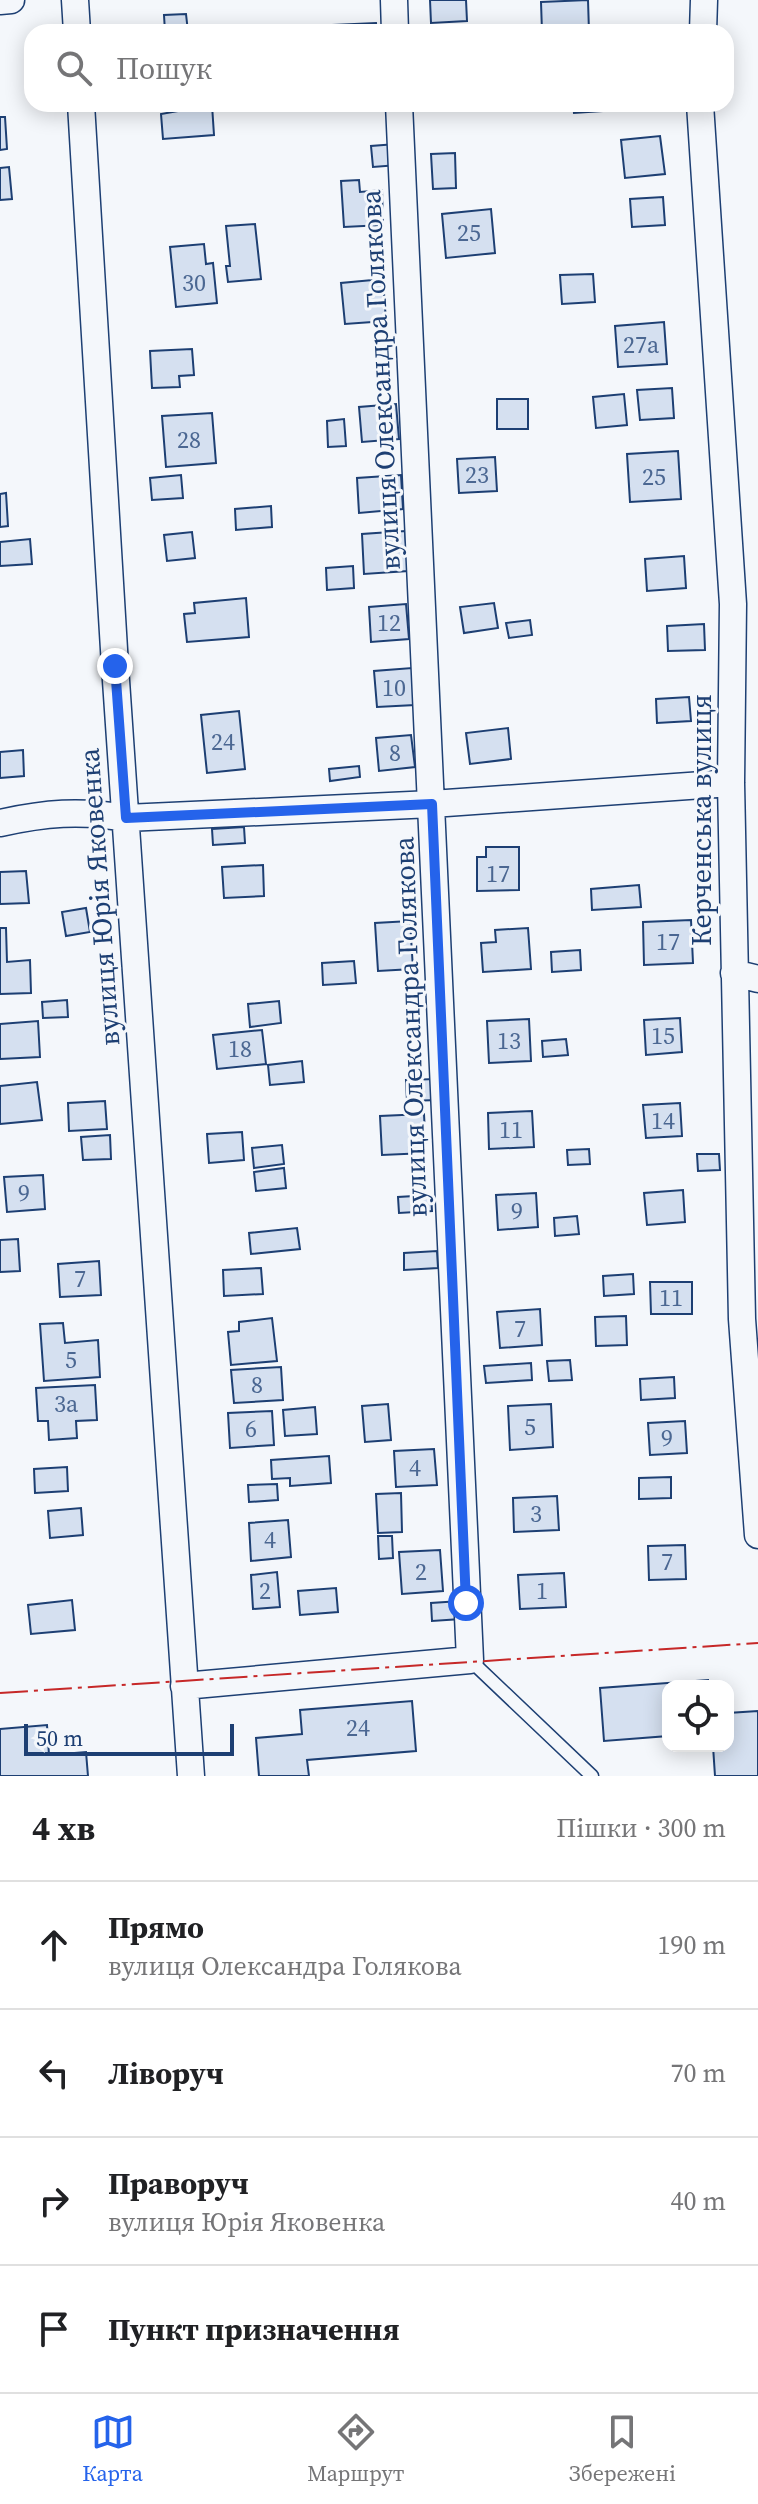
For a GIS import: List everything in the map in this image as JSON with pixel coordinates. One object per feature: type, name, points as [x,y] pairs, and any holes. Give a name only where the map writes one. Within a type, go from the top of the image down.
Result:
[{"type":"street","points":[[0,1],[11,0]]},
{"type":"street","points":[[75,0],[76,24]]},
{"type":"street","points":[[394,0],[395,24]]},
{"type":"street","points":[[703,24],[704,0]]},
{"type":"street","name":"вулиця Юрія Яковенка","points":[[82,112],[191,1776]]},
{"type":"street","name":"вулиця Олександра Голякова","points":[[399,112],[470,1660]]},
{"type":"street","name":"Керченська вулиця","points":[[701,112],[733,604],[731,783],[746,976],[742,1319],[758,1535]]},
{"type":"street","points":[[0,823],[49,812],[86,811],[126,818],[432,804],[731,783]]},
{"type":"street","points":[[184,1686],[470,1660]]},
{"type":"lane","points":[[470,1660],[592,1776]]},
{"type":"building","points":[[430,0],[466,0],[467,21],[431,23]]},
{"type":"building","points":[[588,0],[589,24],[542,24],[541,2]]},
{"type":"building","points":[[186,14],[187,24],[165,24],[164,15]]},
{"type":"building","points":[[212,112],[214,135],[163,139],[161,114]]},
{"type":"building","points":[[0,117],[5,117],[7,149],[0,150]]},
{"type":"building","points":[[660,136],[665,174],[625,178],[621,140]]},
{"type":"building","points":[[396,144],[398,165],[373,167],[371,146]]},
{"type":"building","points":[[455,153],[456,188],[433,189],[431,154]]},
{"type":"building","points":[[9,167],[12,199],[0,200],[0,168]]},
{"type":"building","points":[[359,180],[360,192],[382,190],[383,225],[344,227],[341,181]]},
{"type":"building","points":[[663,197],[665,225],[632,227],[630,199]]},
{"type":"building","points":[[491,209],[495,253],[446,258],[442,214]]},
{"type":"building","points":[[255,224],[261,279],[228,282],[226,266],[230,266],[226,226]]},
{"type":"building","points":[[204,244],[206,264],[213,263],[217,303],[176,307],[170,247]]},
{"type":"building","points":[[593,274],[595,302],[562,304],[560,275]]},
{"type":"building","points":[[383,279],[386,321],[345,324],[341,283]]},
{"type":"building","points":[[664,322],[667,364],[618,367],[615,326]]},
{"type":"building","points":[[192,349],[194,375],[179,376],[180,387],[152,388],[150,351]]},
{"type":"building","points":[[672,388],[674,418],[640,420],[637,390]]},
{"type":"building","points":[[624,394],[627,425],[596,428],[593,397]]},
{"type":"building","points":[[497,399],[528,399],[528,429],[497,429]]},
{"type":"building","points":[[396,404],[399,439],[362,442],[359,407]]},
{"type":"building","points":[[212,413],[216,463],[166,467],[162,416]]},
{"type":"building","points":[[344,419],[346,446],[328,447],[327,421]]},
{"type":"building","points":[[678,451],[681,499],[630,502],[627,454]]},
{"type":"building","points":[[495,457],[497,491],[459,493],[457,459]]},
{"type":"building","points":[[181,475],[183,498],[152,500],[150,478]]},
{"type":"building","points":[[401,475],[403,509],[359,513],[357,478]]},
{"type":"building","points":[[6,493],[8,526],[0,527],[0,494]]},
{"type":"building","points":[[271,506],[272,527],[236,530],[235,509]]},
{"type":"building","points":[[405,531],[408,571],[364,574],[362,534]]},
{"type":"building","points":[[192,532],[195,558],[167,561],[164,535]]},
{"type":"building","points":[[30,539],[32,564],[0,566],[0,542]]},
{"type":"building","points":[[684,556],[686,588],[647,591],[645,559]]},
{"type":"building","points":[[353,566],[354,588],[327,590],[326,568]]},
{"type":"building","points":[[246,598],[249,637],[187,642],[184,614],[195,613],[194,603]]},
{"type":"building","points":[[494,603],[498,628],[464,633],[460,607]]},
{"type":"building","points":[[406,604],[409,639],[371,642],[369,607]]},
{"type":"building","points":[[530,620],[532,635],[509,638],[506,623]]},
{"type":"building","points":[[704,624],[705,650],[668,651],[667,626]]},
{"type":"building","points":[[412,668],[415,705],[377,707],[374,671]]},
{"type":"building","points":[[689,697],[691,721],[657,723],[656,699]]},
{"type":"building","points":[[239,711],[245,769],[207,773],[201,715]]},
{"type":"building","points":[[508,728],[511,759],[470,764],[466,733]]},
{"type":"building","points":[[411,735],[415,767],[379,771],[376,738]]},
{"type":"building","points":[[23,750],[24,776],[0,778],[0,752]]},
{"type":"building","points":[[359,766],[360,777],[330,781],[329,769]]},
{"type":"building","points":[[244,827],[245,843],[213,845],[212,829]]},
{"type":"building","points":[[486,847],[519,847],[519,890],[477,891],[477,857],[486,857]]},
{"type":"building","points":[[263,865],[264,896],[224,898],[222,867]]},
{"type":"building","points":[[26,871],[29,903],[0,904],[0,872]]},
{"type":"building","points":[[639,885],[641,907],[592,910],[591,889]]},
{"type":"building","points":[[86,908],[90,932],[66,936],[62,912]]},
{"type":"building","points":[[691,920],[693,963],[644,965],[643,922]]},
{"type":"building","points":[[410,921],[413,969],[378,971],[375,923]]},
{"type":"building","points":[[0,928],[6,928],[7,962],[30,960],[31,993],[0,994]]},
{"type":"building","points":[[528,928],[531,969],[483,972],[481,943],[496,942],[495,930]]},
{"type":"building","points":[[580,950],[581,970],[552,972],[551,952]]},
{"type":"building","points":[[354,961],[356,983],[323,985],[322,963]]},
{"type":"building","points":[[67,1000],[68,1017],[43,1018],[42,1002]]},
{"type":"building","points":[[279,1001],[281,1023],[250,1027],[248,1004]]},
{"type":"building","points":[[680,1018],[682,1052],[646,1055],[644,1020]]},
{"type":"building","points":[[529,1019],[531,1061],[489,1063],[487,1021]]},
{"type":"building","points":[[38,1021],[40,1057],[0,1059],[0,1024]]},
{"type":"building","points":[[262,1030],[266,1064],[217,1069],[213,1035]]},
{"type":"building","points":[[566,1039],[568,1055],[543,1057],[542,1041]]},
{"type":"building","points":[[302,1061],[304,1082],[270,1085],[268,1065]]},
{"type":"building","points":[[436,1079],[438,1100],[407,1101],[406,1080]]},
{"type":"building","points":[[37,1082],[42,1120],[0,1124],[0,1086]]},
{"type":"building","points":[[105,1101],[107,1129],[69,1131],[68,1103]]},
{"type":"building","points":[[680,1103],[682,1136],[646,1138],[643,1105]]},
{"type":"building","points":[[532,1111],[534,1147],[489,1149],[488,1113]]},
{"type":"building","points":[[424,1114],[426,1153],[382,1155],[380,1116]]},
{"type":"building","points":[[242,1132],[244,1160],[209,1163],[207,1134]]},
{"type":"building","points":[[110,1135],[111,1159],[83,1160],[81,1137]]},
{"type":"building","points":[[282,1145],[284,1164],[254,1168],[252,1148]]},
{"type":"building","points":[[589,1149],[590,1164],[568,1165],[567,1150]]},
{"type":"building","points":[[697,1154],[719,1154],[720,1170],[698,1171]]},
{"type":"building","points":[[284,1168],[286,1188],[256,1191],[254,1172]]},
{"type":"building","points":[[43,1175],[45,1209],[7,1212],[4,1177]]},
{"type":"building","points":[[683,1190],[685,1222],[647,1225],[644,1193]]},
{"type":"building","points":[[536,1193],[538,1227],[498,1230],[496,1195]]},
{"type":"building","points":[[431,1195],[432,1211],[399,1213],[398,1197]]},
{"type":"building","points":[[577,1216],[579,1234],[555,1236],[554,1218]]},
{"type":"building","points":[[297,1228],[300,1249],[251,1254],[249,1233]]},
{"type":"building","points":[[18,1239],[20,1271],[0,1272],[0,1240]]},
{"type":"building","points":[[437,1251],[438,1268],[404,1270],[404,1253]]},
{"type":"building","points":[[99,1261],[101,1295],[60,1297],[58,1264]]},
{"type":"building","points":[[261,1268],[263,1294],[224,1296],[223,1270]]},
{"type":"building","points":[[633,1274],[634,1294],[604,1296],[603,1276]]},
{"type":"building","points":[[650,1282],[692,1282],[692,1314],[651,1314]]},
{"type":"building","points":[[540,1309],[542,1345],[500,1348],[497,1312]]},
{"type":"building","points":[[626,1316],[627,1345],[596,1346],[595,1317]]},
{"type":"building","points":[[272,1318],[277,1361],[231,1365],[228,1332],[239,1331],[239,1322]]},
{"type":"building","points":[[63,1323],[65,1343],[98,1340],[100,1377],[44,1381],[40,1324]]},
{"type":"building","points":[[570,1360],[572,1380],[549,1381],[547,1361]]},
{"type":"building","points":[[531,1363],[532,1380],[486,1383],[484,1366]]},
{"type":"building","points":[[281,1367],[283,1400],[234,1403],[231,1370]]},
{"type":"building","points":[[674,1377],[675,1398],[641,1400],[640,1379]]},
{"type":"building","points":[[95,1385],[97,1420],[76,1421],[77,1438],[49,1440],[48,1421],[38,1421],[36,1388]]},
{"type":"building","points":[[388,1404],[391,1440],[365,1442],[362,1406]]},
{"type":"building","points":[[551,1404],[553,1447],[510,1450],[508,1406]]},
{"type":"building","points":[[315,1407],[317,1434],[285,1436],[283,1410]]},
{"type":"building","points":[[272,1411],[274,1445],[230,1448],[228,1413]]},
{"type":"building","points":[[685,1421],[687,1453],[650,1455],[648,1423]]},
{"type":"building","points":[[434,1449],[437,1485],[396,1487],[394,1451]]},
{"type":"building","points":[[329,1456],[331,1483],[290,1486],[290,1478],[272,1479],[271,1460]]},
{"type":"building","points":[[67,1467],[68,1491],[35,1493],[34,1469]]},
{"type":"building","points":[[671,1477],[671,1498],[639,1499],[639,1478]]},
{"type":"building","points":[[277,1484],[278,1500],[249,1502],[248,1485]]},
{"type":"building","points":[[401,1493],[402,1532],[378,1533],[376,1494]]},
{"type":"building","points":[[557,1496],[559,1530],[514,1532],[513,1498]]},
{"type":"building","points":[[81,1508],[83,1535],[50,1538],[48,1511]]},
{"type":"building","points":[[288,1520],[291,1557],[251,1561],[249,1523]]},
{"type":"building","points":[[378,1536],[392,1536],[393,1558],[379,1559]]},
{"type":"building","points":[[685,1545],[686,1579],[649,1580],[648,1546]]},
{"type":"building","points":[[440,1550],[443,1591],[402,1594],[399,1552]]},
{"type":"building","points":[[277,1572],[280,1607],[253,1609],[251,1575]]},
{"type":"building","points":[[564,1573],[566,1607],[520,1609],[518,1575]]},
{"type":"building","points":[[336,1588],[338,1612],[300,1615],[298,1591]]},
{"type":"building","points":[[72,1600],[75,1630],[31,1634],[28,1605]]},
{"type":"building","points":[[460,1601],[461,1619],[432,1621],[431,1603]]},
{"type":"building","points":[[662,1683],[662,1736],[604,1741],[600,1688]]},
{"type":"building","points":[[412,1701],[416,1751],[307,1760],[309,1776],[259,1776],[256,1738],[302,1734],[300,1710]]},
{"type":"building","points":[[758,1711],[758,1776],[715,1776],[713,1752],[734,1752],[734,1713]]},
{"type":"building","points":[[47,1725],[49,1755],[86,1752],[88,1776],[0,1776],[0,1729]]},
{"type":"power","points":[[0,1693],[758,1643]]},
{"type":"route","points":[[115,666],[126,818],[432,804],[466,1603]]}]
